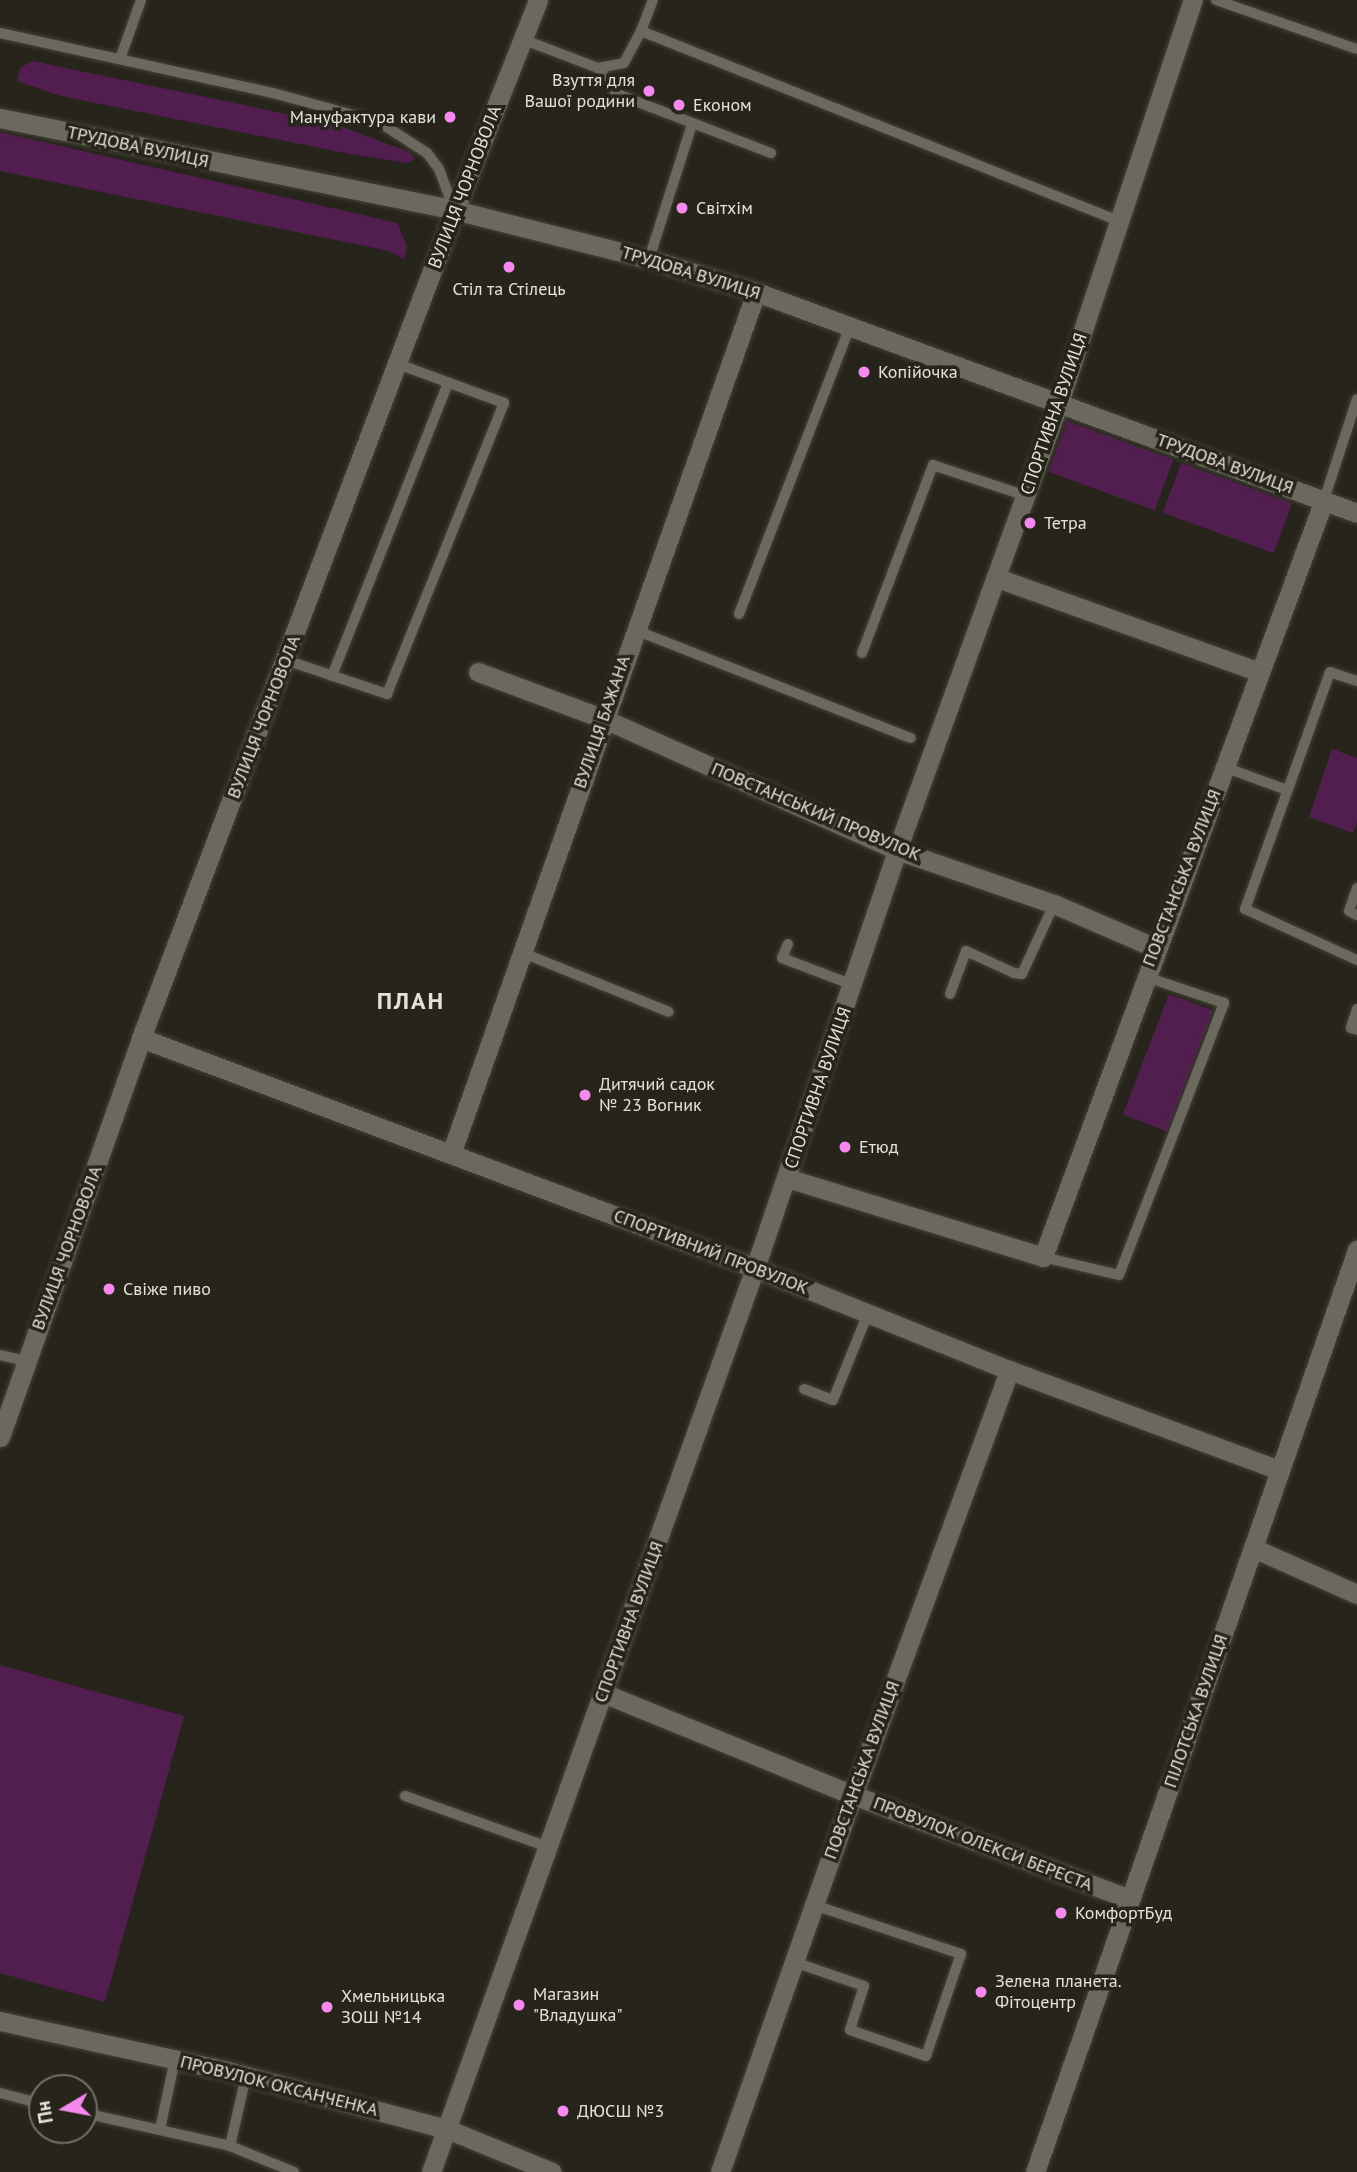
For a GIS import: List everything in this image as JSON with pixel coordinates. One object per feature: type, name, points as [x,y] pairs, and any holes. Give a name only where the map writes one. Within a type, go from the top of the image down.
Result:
[{"type":"street","name":"ВУЛИЦЯ ЧОРНОВОЛА","points":[[0,1437],[141,1038],[455,210],[538,0]]},
{"type":"street","name":"СПОРТИВНА ВУЛИЦЯ","points":[[431,2172],[787,1178],[854,985],[897,850],[1059,402],[1193,0]]},
{"type":"street","name":"ТРУДОВА ВУЛИЦЯ","points":[[0,118],[455,210],[649,259],[756,292],[1357,513]]},
{"type":"street","name":"ВУЛИЦЯ БАЖАНА","points":[[451,1154],[523,953],[602,718],[756,292]]},
{"type":"street","name":"ПОВСТАНСЬКА ВУЛИЦЯ","points":[[1043,1256],[1324,500]]},
{"type":"street","points":[[997,578],[1259,672]]},
{"type":"street","name":"ПОВСТАНСЬКИЙ ПРОВУЛОК","points":[[478,672],[602,718],[897,850],[1054,904],[1156,948]]},
{"type":"street","name":"СПОРТИВНИЙ ПРОВУЛОК","points":[[141,1038],[755,1268],[1009,1370],[1280,1469]]},
{"type":"street","points":[[787,1178],[1043,1256]]},
{"type":"street","name":"ПІЛОТСЬКА ВУЛИЦЯ","points":[[1035,2172],[1357,1250]]},
{"type":"street","name":"ПОВСТАНСЬКА ВУЛИЦЯ","points":[[720,2172],[853,1795],[1009,1370]]},
{"type":"street","points":[[1253,1548],[1357,1594]]},
{"type":"street","name":"ПРОВУЛОК ОЛЕКСИ БЕРЕСТА","points":[[603,1693],[853,1795],[1130,1899]]},
{"type":"street","name":"ПРОВУЛОК ОКСАНЧЕНКА","points":[[0,2021],[246,2076],[447,2129],[552,2172]]},
{"type":"lane","points":[[120,59],[141,0]]},
{"type":"lane","points":[[522,39],[598,68],[624,63],[653,0]]},
{"type":"lane","points":[[1216,0],[1357,49]]},
{"type":"lane","points":[[641,31],[1119,221]]},
{"type":"lane","points":[[0,33],[273,93],[379,122],[427,153],[439,169],[455,210]]},
{"type":"lane","points":[[598,68],[617,94],[771,153]]},
{"type":"lane","points":[[649,259],[692,124]]},
{"type":"lane","points":[[738,614],[849,326]]},
{"type":"lane","points":[[286,660],[387,694],[504,403],[398,364]]},
{"type":"lane","points":[[332,676],[448,383]]},
{"type":"lane","points":[[1324,500],[1357,399]]},
{"type":"lane","points":[[862,653],[933,464],[1026,496]]},
{"type":"lane","points":[[635,630],[911,738]]},
{"type":"lane","points":[[1357,681],[1330,672],[1245,909],[1357,960]]},
{"type":"lane","points":[[1224,766],[1287,790]]},
{"type":"lane","points":[[1357,888],[1349,911],[1357,915]]},
{"type":"lane","points":[[950,994],[966,951],[1013,973],[1022,974],[1054,904]]},
{"type":"lane","points":[[788,944],[782,958],[854,985]]},
{"type":"lane","points":[[523,953],[669,1012]]},
{"type":"lane","points":[[1043,1256],[1118,1275],[1224,1003],[1145,977]]},
{"type":"lane","points":[[1357,1009],[1351,1028],[1357,1031]]},
{"type":"lane","points":[[804,1389],[832,1400],[868,1313]]},
{"type":"lane","points":[[0,1355],[27,1361]]},
{"type":"lane","points":[[405,1796],[548,1847]]},
{"type":"lane","points":[[794,1962],[864,1986],[849,2030],[926,2056],[961,1954],[814,1905]]},
{"type":"lane","points":[[160,2129],[175,2059]]},
{"type":"lane","points":[[230,2146],[246,2076]]},
{"type":"lane","points":[[0,2093],[28,2100]]},
{"type":"lane","points":[[98,2116],[230,2146],[294,2172]]},
{"type":"shaded area","points":[[32,61],[335,124],[409,152],[415,158],[408,163],[350,154],[61,96],[17,81],[20,68]]},
{"type":"shaded area","points":[[0,132],[397,223],[407,246],[404,259],[389,251],[0,171]]},
{"type":"shaded area","points":[[1067,421],[1173,460],[1155,510],[1049,472]]},
{"type":"shaded area","points":[[1181,463],[1292,503],[1274,553],[1163,513]]},
{"type":"shaded area","points":[[1332,749],[1357,758],[1357,822],[1353,833],[1309,817]]},
{"type":"shaded area","points":[[1169,994],[1213,1011],[1167,1131],[1123,1114]]},
{"type":"shaded area","points":[[0,1665],[184,1716],[105,2002],[0,1973]]},
{"type":"place","name":"Взуття для Вашої родини","points":[[649,91]]},
{"type":"place","name":"Економ","points":[[679,105]]},
{"type":"place","name":"Мануфактура кави","points":[[450,117]]},
{"type":"place","name":"Світхім","points":[[682,208]]},
{"type":"place","name":"Стіл та Стілець","points":[[509,267]]},
{"type":"place","name":"Копійочка","points":[[864,372]]},
{"type":"place","name":"Тетра","points":[[1030,523]]},
{"type":"place","name":"Дитячий садок № 23 Вогник","points":[[585,1095]]},
{"type":"place","name":"Етюд","points":[[845,1147]]},
{"type":"place","name":"Свіже пиво","points":[[109,1289]]},
{"type":"place","name":"КомфортБуд","points":[[1061,1913]]},
{"type":"place","name":"Зелена планета. Фітоцентр","points":[[981,1992]]},
{"type":"place","name":"Магазин \"Владушка\"","points":[[519,2005]]},
{"type":"place","name":"Хмельницька ЗОШ №14","points":[[327,2007]]},
{"type":"place","name":"ДЮСШ №3","points":[[563,2111]]},
{"type":"district","name":"ПЛАН","points":[[411,1001]]}]
